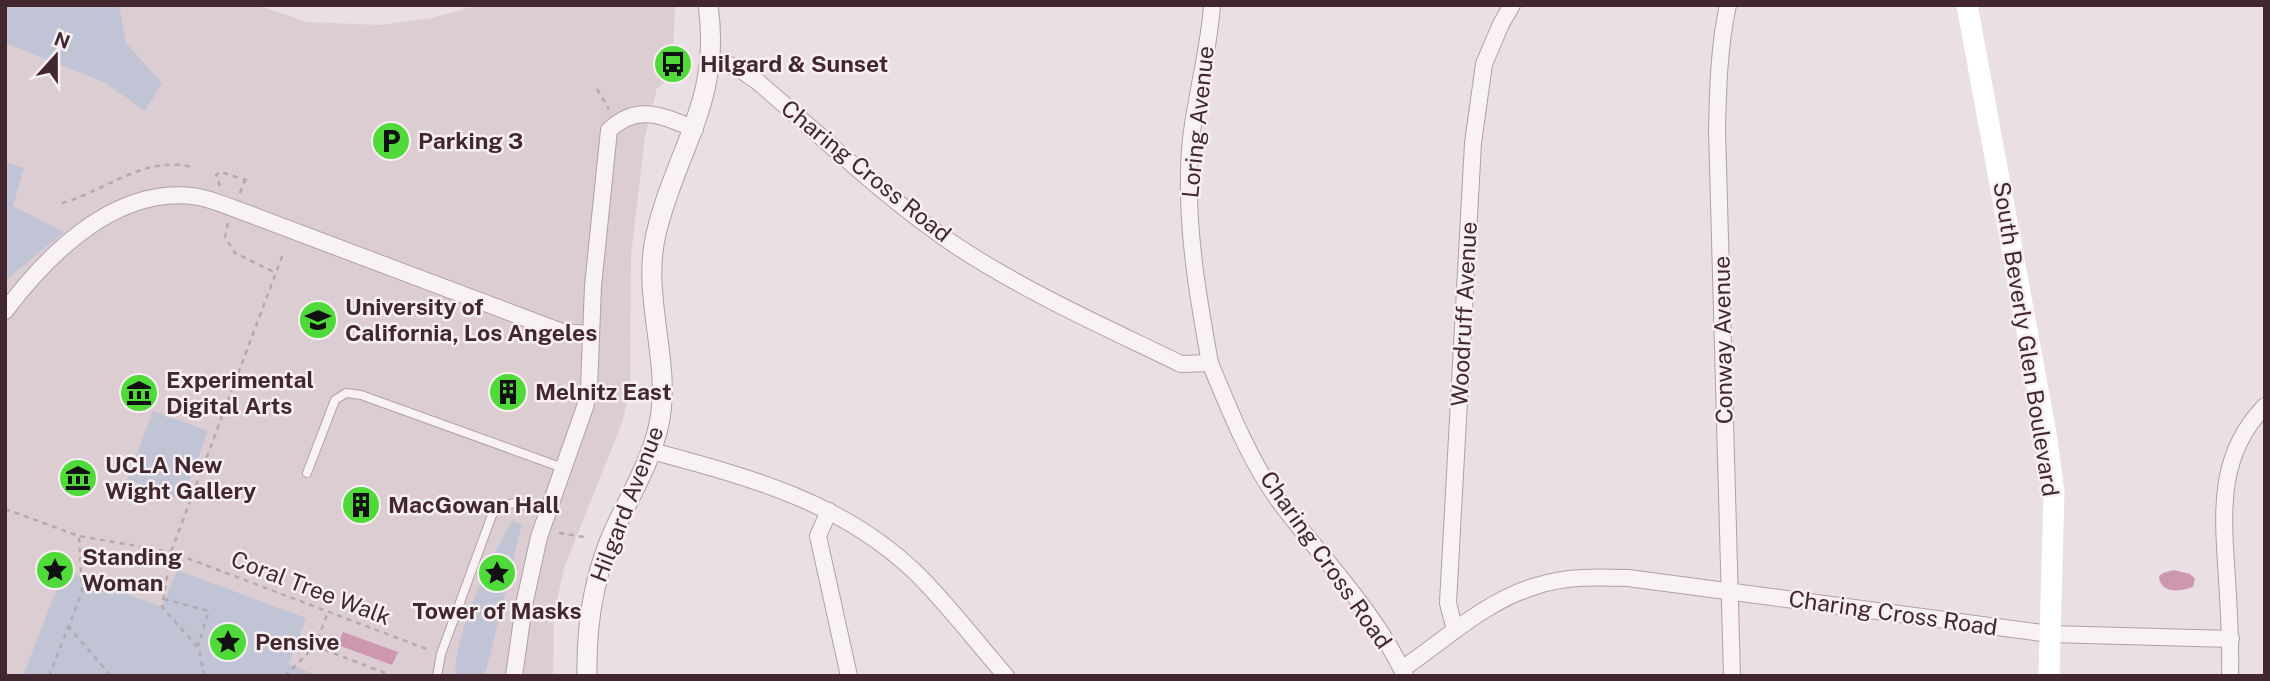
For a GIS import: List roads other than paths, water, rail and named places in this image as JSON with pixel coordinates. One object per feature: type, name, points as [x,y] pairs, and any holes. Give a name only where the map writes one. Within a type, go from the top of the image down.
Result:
[{"type":"main road","name":"South Beverly Glen Boulevard","points":[[1966,5],[2054,492],[2049,676]]},
{"type":"street","name":"Hilgard Avenue","points":[[587,676],[590,613],[603,559],[652,451],[660,422],[661,384],[651,265],[663,208],[705,97],[711,60],[708,5]]},
{"type":"street","name":"Loring Avenue","points":[[1210,363],[1192,266],[1188,200],[1196,95],[1212,5]]},
{"type":"street","name":"Woodruff Avenue","points":[[1455,630],[1448,603],[1473,143],[1484,64],[1501,24],[1513,5]]},
{"type":"street","name":"Conway Avenue","points":[[1728,5],[1718,84],[1717,129],[1732,676]]},
{"type":"street","name":"Charing Cross Road","points":[[711,60],[738,68],[758,82],[900,205],[1011,280],[1181,364],[1210,363],[1237,428],[1278,500],[1364,608],[1403,672],[1455,630],[1501,601],[1534,586],[1591,577],[1628,578],[2050,634],[2231,639]]},
{"type":"street","points":[[514,676],[524,605],[547,512],[585,407],[589,388],[593,286],[609,130],[633,114],[647,113],[695,129]]},
{"type":"street","points":[[5,311],[46,263],[96,222],[125,207],[152,199],[193,195],[562,332],[590,334]]},
{"type":"street","points":[[2230,676],[2231,639],[2223,517],[2225,487],[2230,464],[2242,438],[2265,406]]},
{"type":"street","points":[[652,451],[762,483],[803,498],[871,535],[915,572],[1006,676]]},
{"type":"street","points":[[830,511],[818,536],[849,676]]},
{"type":"lane","points":[[307,473],[335,400],[345,393],[361,395],[563,468]]},
{"type":"lane","points":[[437,676],[441,654],[492,515],[499,506],[511,502],[547,512]]},
{"type":"place","name":"Hilgard & Sunset","points":[[673,64]]},
{"type":"place","name":"Parking 3","points":[[391,141]]},
{"type":"place","name":"University of California, Los Angeles","points":[[318,320]]},
{"type":"place","name":"Melnitz East","points":[[508,392]]},
{"type":"place","name":"Experimental Digital Arts","points":[[139,393]]},
{"type":"place","name":"UCLA New Wight Gallery","points":[[78,478]]},
{"type":"place","name":"MacGowan Hall","points":[[361,505]]},
{"type":"place","name":"Standing Woman","points":[[55,570]]},
{"type":"place","name":"Tower of Masks","points":[[497,573]]},
{"type":"place","name":"Pensive","points":[[228,642]]}]
